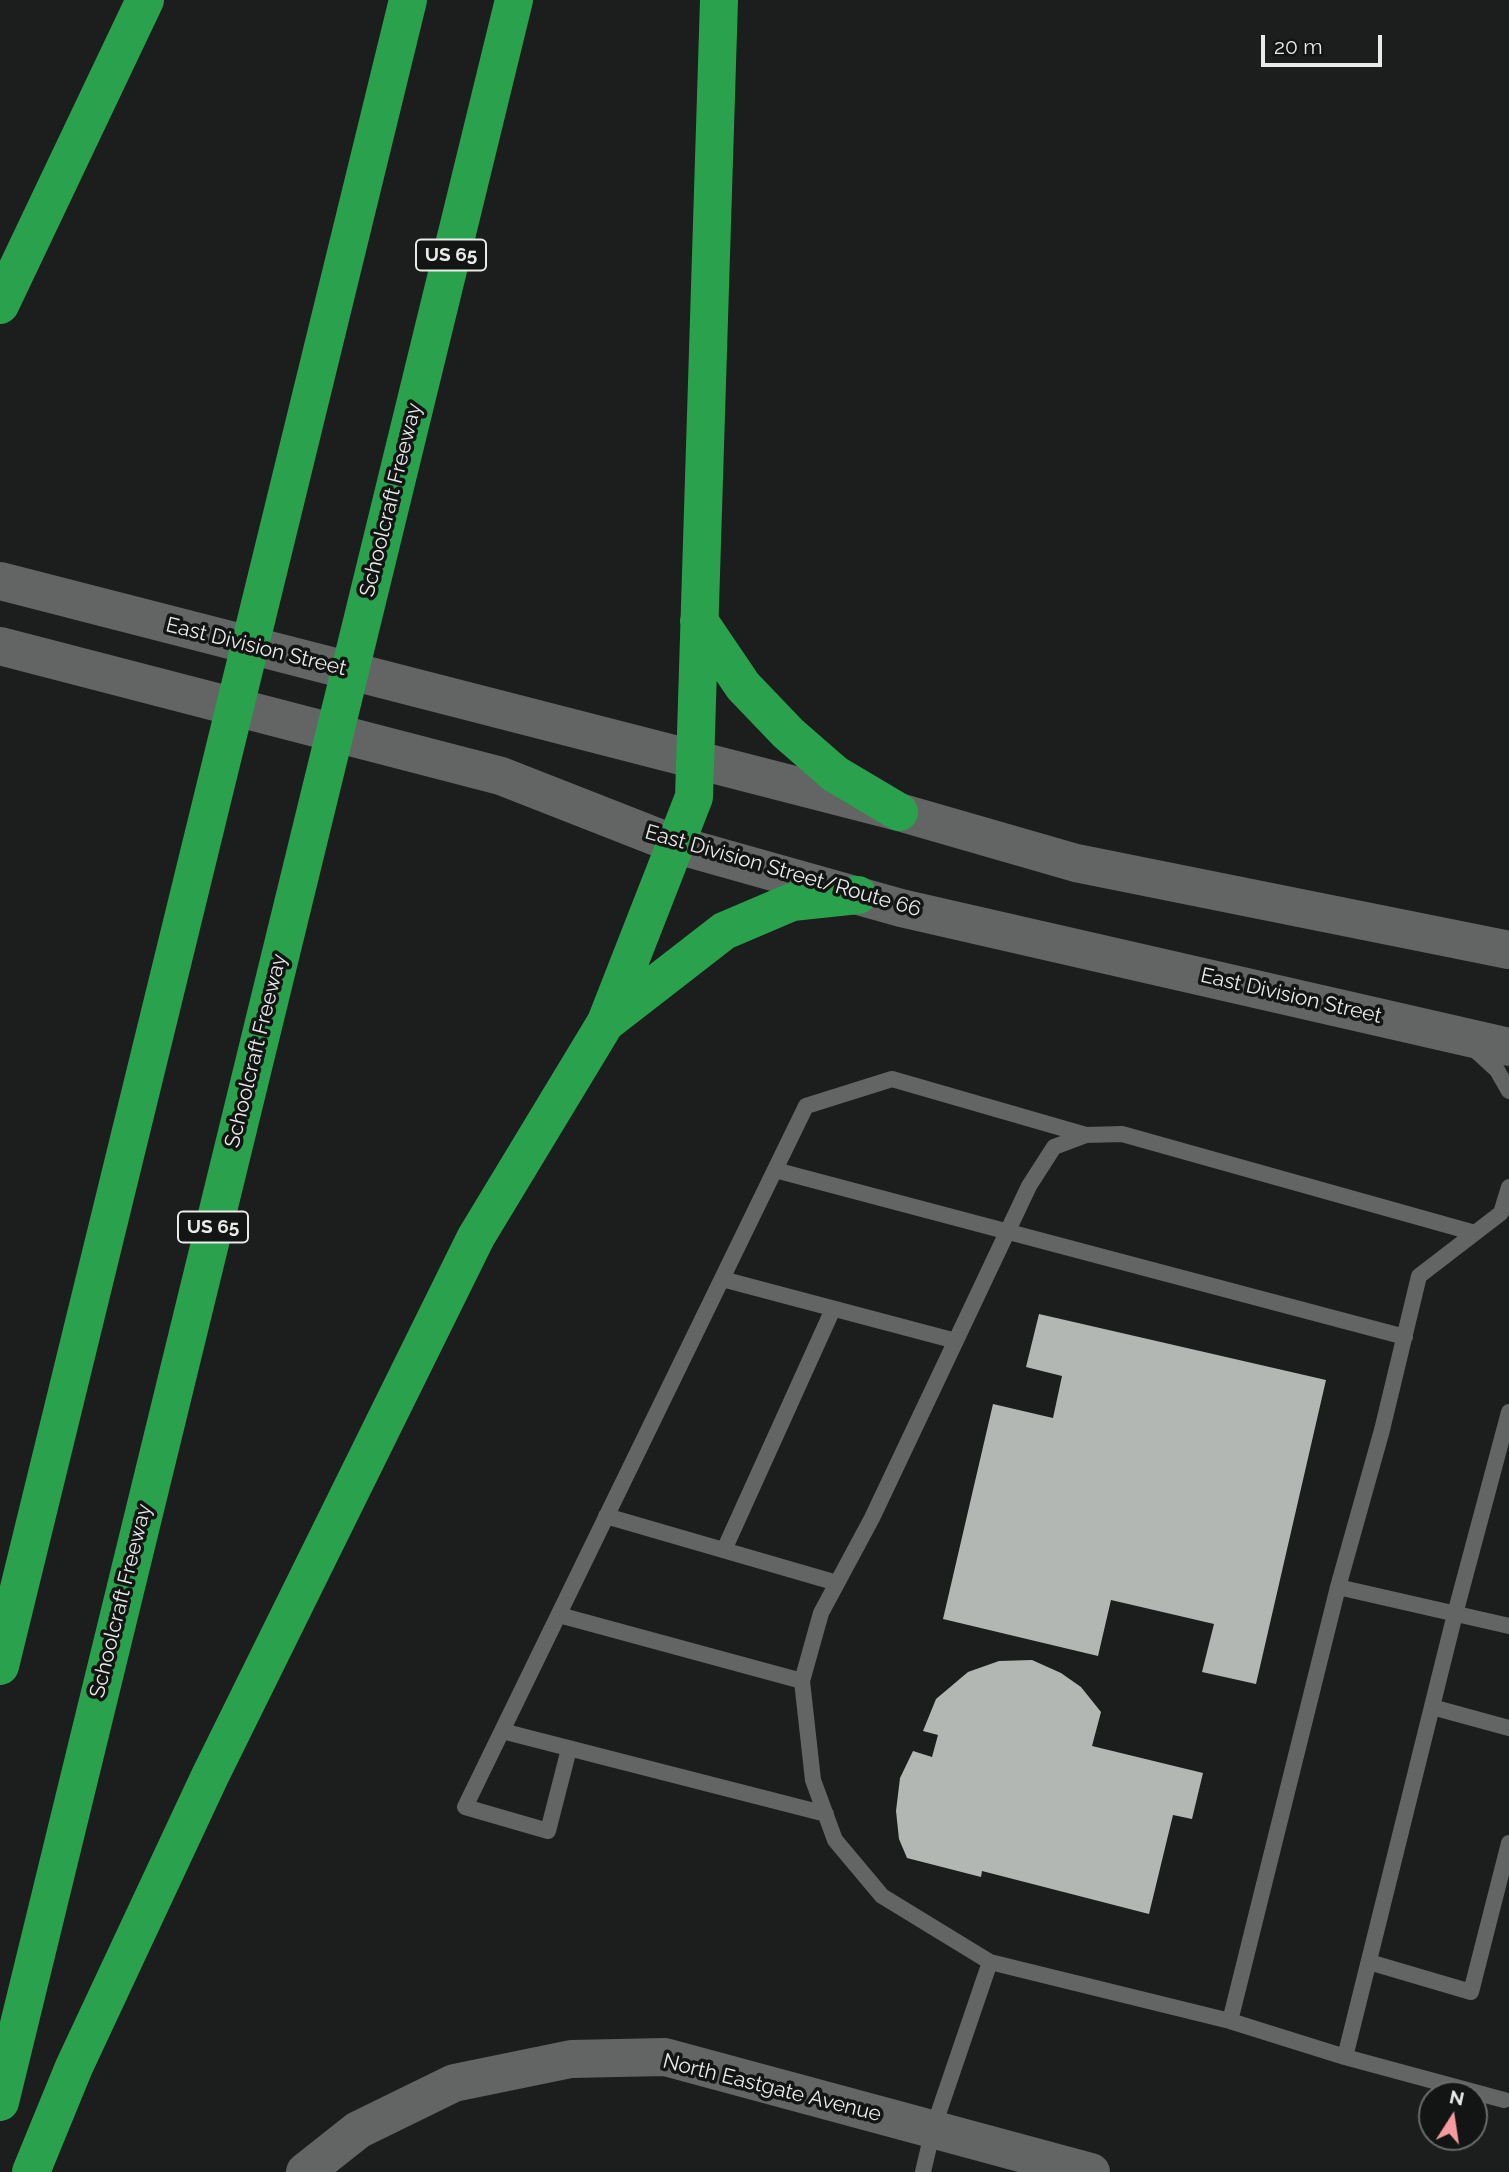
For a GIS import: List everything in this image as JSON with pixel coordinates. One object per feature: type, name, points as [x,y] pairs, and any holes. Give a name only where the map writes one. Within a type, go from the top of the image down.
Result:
[{"type":"highway","points":[[0,305],[145,0]]},
{"type":"highway","points":[[0,1666],[408,0]]},
{"type":"highway","name":"Schoolcraft Freeway","points":[[0,2102],[514,0]]},
{"type":"highway","points":[[31,2172],[74,2067],[210,1776],[476,1237],[606,1022],[694,797],[698,760],[699,621],[719,0]]},
{"type":"highway","points":[[699,621],[743,686],[788,733],[835,774],[899,812]]},
{"type":"highway","points":[[606,1022],[724,931],[792,902],[858,895]]},
{"type":"street","name":"East Division Street","points":[[0,581],[698,760]]},
{"type":"street","name":"East Division Street/Route 66","points":[[0,646],[501,776],[677,845],[858,895],[1072,946]]},
{"type":"street","points":[[698,760],[899,812],[1076,863],[1509,950]]},
{"type":"street","name":"East Division Street","points":[[1072,946],[1509,1047]]},
{"type":"street","name":"North Eastgate Avenue","points":[[305,2172],[358,2130],[454,2083],[571,2059],[665,2057],[1091,2172]]},
{"type":"lane","points":[[1459,1035],[1497,1070],[1509,1091]]},
{"type":"lane","points":[[569,1749],[548,1832],[465,1807],[806,1105],[892,1079],[1086,1135],[1122,1135],[1475,1233]]},
{"type":"lane","points":[[1086,1135],[1055,1147],[1029,1186],[956,1342],[821,1613],[802,1681],[813,1780],[835,1840],[882,1896],[990,1962],[1230,2021],[1345,2057],[1504,2100]]},
{"type":"lane","points":[[775,1170],[1405,1337]]},
{"type":"lane","points":[[1230,2021],[1419,1276],[1475,1233],[1505,1216],[1509,1187]]},
{"type":"lane","points":[[722,1279],[956,1342]]},
{"type":"lane","points":[[724,1550],[833,1309]]},
{"type":"lane","points":[[1345,2057],[1455,1614],[1509,1412]]},
{"type":"lane","points":[[606,1517],[837,1583]]},
{"type":"lane","points":[[1338,1587],[1509,1626]]},
{"type":"lane","points":[[559,1615],[802,1681]]},
{"type":"lane","points":[[1432,1707],[1509,1728]]},
{"type":"lane","points":[[502,1731],[826,1814]]},
{"type":"lane","points":[[1369,1962],[1471,1992],[1509,1843]]},
{"type":"lane","points":[[923,2172],[933,2129],[990,1962]]},
{"type":"building","points":[[1039,1314],[1326,1380],[1256,1684],[1202,1672],[1214,1624],[1111,1600],[1098,1656],[943,1619],[993,1404],[1053,1418],[1062,1376],[1026,1367]]},
{"type":"building","points":[[1032,1660],[1061,1673],[1081,1687],[1101,1712],[1092,1746],[1203,1773],[1192,1819],[1173,1815],[1149,1914],[982,1871],[981,1877],[907,1858],[899,1839],[896,1811],[900,1778],[913,1751],[932,1757],[938,1735],[923,1731],[936,1699],[968,1672],[999,1661]]}]
